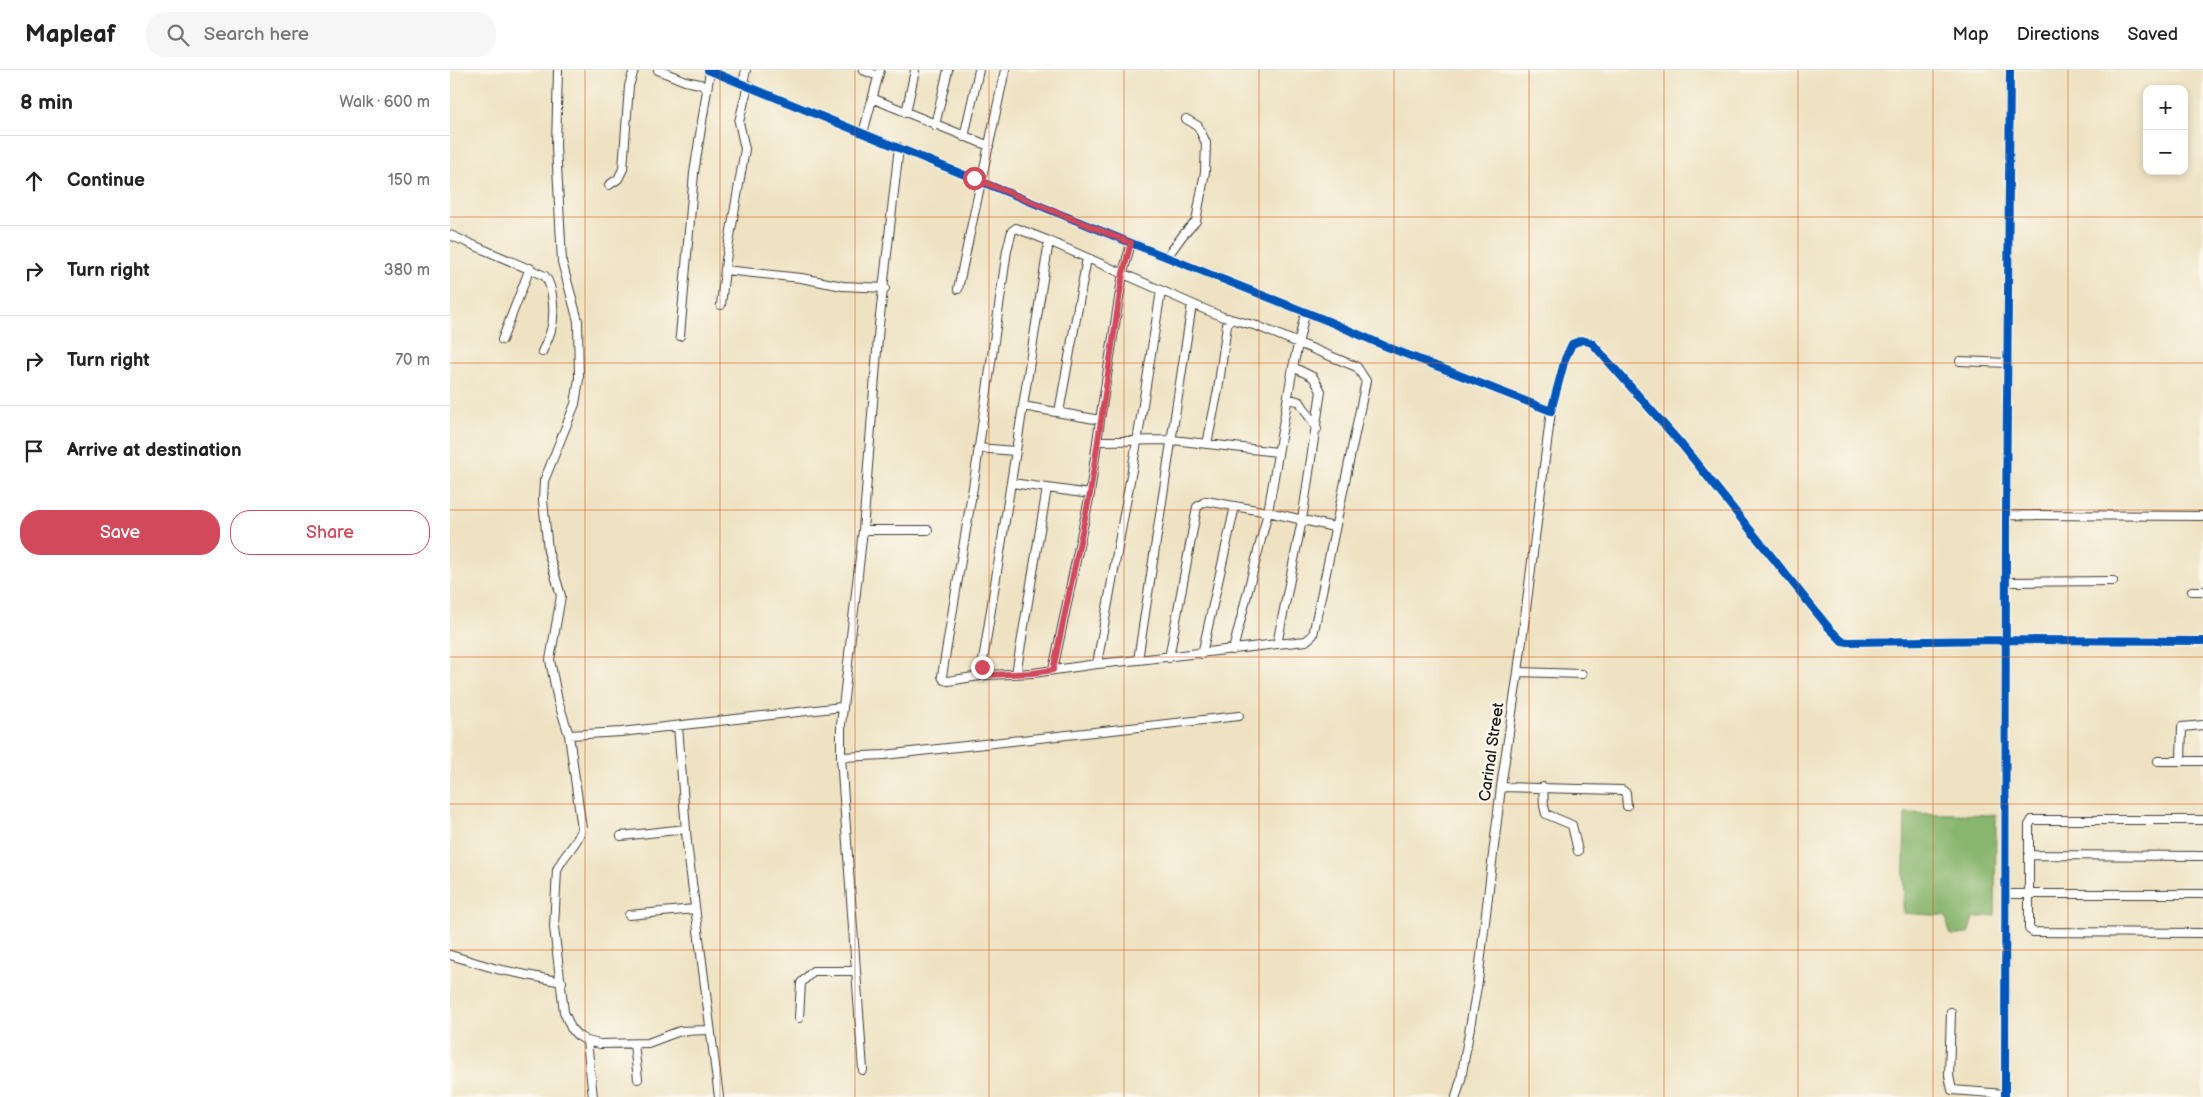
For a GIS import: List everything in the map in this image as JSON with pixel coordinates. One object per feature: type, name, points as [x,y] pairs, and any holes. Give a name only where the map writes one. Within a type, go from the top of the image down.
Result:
[{"type":"street","points":[[558,70],[556,146],[562,262],[578,321],[579,379],[575,404],[544,481],[543,500],[548,551],[562,596],[550,660],[558,702],[569,735],[582,829],[579,839],[560,862],[557,870],[554,927],[562,982],[564,1012],[567,1022],[577,1035],[587,1041],[600,1044],[648,1043],[680,1031],[709,1030]]},
{"type":"street","points":[[609,186],[618,179],[623,169],[629,86],[634,70]]},
{"type":"street","points":[[658,70],[686,82],[700,84],[708,89]]},
{"type":"street","points":[[680,336],[694,173],[708,89],[709,70],[1167,258],[1551,411]]},
{"type":"street","points":[[721,305],[745,149],[739,122],[746,84],[746,70]]},
{"type":"street","points":[[863,70],[879,73],[874,99],[863,133]]},
{"type":"street","points":[[906,113],[916,70]]},
{"type":"street","points":[[935,125],[948,70]]},
{"type":"street","points":[[964,136],[979,70]]},
{"type":"street","points":[[958,289],[1005,70]]},
{"type":"street","points":[[1951,1012],[1949,1076],[1952,1090],[2005,1096],[2006,640],[2008,582],[2006,515],[2010,70]]},
{"type":"street","points":[[874,99],[989,146]]},
{"type":"street","points":[[1167,258],[1183,235],[1196,221],[1205,172],[1206,143],[1198,126],[1186,119]]},
{"type":"street","points":[[863,1070],[841,757],[842,707],[863,530],[878,335],[899,147]]},
{"type":"street","points":[[1016,228],[1022,228],[1048,240],[1192,304],[1298,342],[1357,367],[1366,381],[1334,527],[1313,635],[1306,641],[1169,658],[944,680],[942,676],[978,448],[1006,250],[1012,231],[1016,228]]},
{"type":"street","points":[[450,235],[545,276],[551,289],[552,329],[542,352]]},
{"type":"street","points":[[986,675],[982,667],[1012,483],[1015,451],[1048,240]]},
{"type":"street","points":[[1053,670],[1090,494],[1123,273],[1131,243]]},
{"type":"street","points":[[1060,412],[1087,258]]},
{"type":"street","points":[[502,340],[530,268]]},
{"type":"street","points":[[725,270],[851,286],[884,288]]},
{"type":"street","points":[[1097,664],[1137,442],[1161,291]]},
{"type":"street","points":[[1138,660],[1173,440],[1192,304]]},
{"type":"street","points":[[1233,650],[1268,512],[1277,452],[1305,313]]},
{"type":"street","points":[[1207,444],[1218,390],[1228,318]]},
{"type":"street","name":"Carinal Street","points":[[1456,1097],[1461,1079],[1478,981],[1501,786],[1518,672],[1551,411],[1565,359],[1572,344],[1582,340],[1592,343],[1682,445],[1829,628],[1842,641],[2006,640]]},
{"type":"street","points":[[1960,361],[2008,363]]},
{"type":"street","points":[[1278,644],[1302,520],[1317,429],[1321,391],[1319,385],[1308,373],[1293,366]]},
{"type":"street","points":[[1288,398],[1300,402],[1317,429]]},
{"type":"street","points":[[1023,406],[1100,420]]},
{"type":"street","points":[[1098,441],[1137,442],[1173,440],[1277,452]]},
{"type":"street","points":[[978,448],[1015,451]]},
{"type":"street","points":[[1012,483],[1090,494]]},
{"type":"street","points":[[1016,674],[1047,488]]},
{"type":"street","points":[[1169,658],[1197,507],[1206,501],[1268,512],[1334,527]]},
{"type":"street","points":[[1202,654],[1235,506]]},
{"type":"street","points":[[2006,515],[2203,516]]},
{"type":"street","points":[[863,530],[928,530]]},
{"type":"street","points":[[2008,582],[2113,581]]},
{"type":"street","points":[[2192,591],[2203,591]]},
{"type":"street","points":[[2006,640],[2203,641]]},
{"type":"street","points":[[1518,672],[1582,674]]},
{"type":"street","points":[[569,735],[678,726],[842,707]]},
{"type":"street","points":[[841,757],[884,755],[1238,716]]},
{"type":"street","points":[[2181,761],[2182,727],[2203,725]]},
{"type":"street","points":[[678,726],[686,829],[709,1030],[719,1097]]},
{"type":"street","points":[[2158,761],[2203,761]]},
{"type":"street","points":[[1501,786],[1622,790],[1626,793],[1627,806]]},
{"type":"street","points":[[1543,787],[1546,814],[1572,825],[1578,851]]},
{"type":"street","points":[[2203,820],[2032,820],[2029,825],[2028,893],[2029,929],[2033,932],[2203,933]]},
{"type":"street","points":[[621,836],[686,829]]},
{"type":"street","points":[[2029,855],[2203,856]]},
{"type":"street","points":[[2012,894],[2203,894]]},
{"type":"street","points":[[629,915],[695,909]]},
{"type":"street","points":[[450,955],[497,970],[562,982]]},
{"type":"street","points":[[799,1018],[801,983],[813,971],[856,971]]},
{"type":"street","points":[[587,1041],[593,1097]]},
{"type":"street","points":[[634,1044],[638,1079]]},
{"type":"green space","points":[[1905,813],[1996,815],[1995,915],[1973,918],[1968,934],[1950,935],[1946,916],[1903,913]]},
{"type":"cycle path","points":[[708,70],[1131,243],[1328,321],[1385,346],[1551,411],[1565,359],[1572,344],[1582,340],[1592,343],[1682,445],[1829,628],[1842,641],[2203,641]]},
{"type":"cycle path","points":[[2005,1097],[2006,515],[2010,70]]},
{"type":"route","points":[[974,178],[1131,243],[1123,273],[1090,494],[1053,670],[1033,673],[986,675],[982,667]]}]
